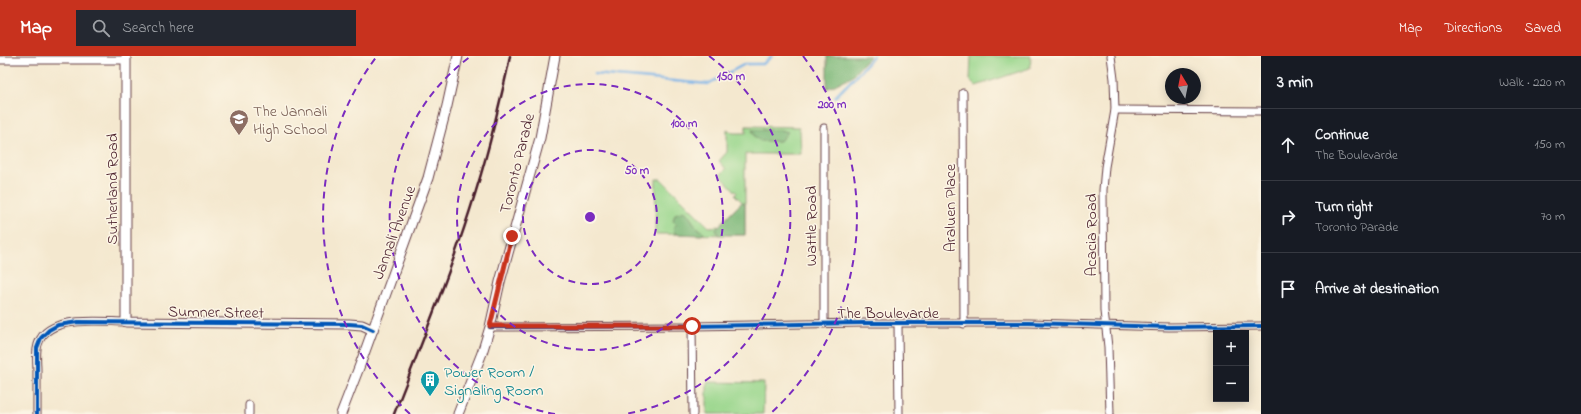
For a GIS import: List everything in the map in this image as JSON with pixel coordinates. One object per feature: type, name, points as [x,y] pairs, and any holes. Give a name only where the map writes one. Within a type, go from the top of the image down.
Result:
[{"type":"street","name":"Jannali Avenue","points":[[340,414],[373,330],[428,178],[447,106],[458,56]]},
{"type":"street","name":"Toronto Parade","points":[[458,414],[482,354],[490,326],[500,282],[540,138],[555,56]]},
{"type":"street","name":"Acacia Road","points":[[1110,414],[1108,348],[1104,311],[1103,190],[1105,167],[1115,110],[1114,79],[1111,56]]},
{"type":"street","points":[[0,60],[126,58]]},
{"type":"street","name":"Sutherland Road","points":[[126,58],[126,322]]},
{"type":"street","name":"Araluen Place","points":[[963,93],[964,324]]},
{"type":"street","points":[[1115,110],[1261,111]]},
{"type":"street","name":"Wattle Road","points":[[824,128],[824,324]]},
{"type":"street","name":"Sumner Street","points":[[37,414],[37,348],[41,338],[58,324],[78,322],[126,322],[349,324],[362,325],[373,330]]},
{"type":"street","name":"The Boulevarde","points":[[490,326],[692,326],[824,324],[1106,325],[1169,328],[1261,326]]},
{"type":"street","points":[[898,324],[899,414]]},
{"type":"street","points":[[692,326],[693,414]]},
{"type":"street","points":[[249,405],[249,414]]},
{"type":"green space","points":[[827,56],[870,56],[852,76],[827,89]]},
{"type":"green space","points":[[971,56],[1031,56],[1030,68],[976,86],[970,80]]},
{"type":"green space","points":[[746,126],[799,127],[801,154],[745,154],[745,235],[655,234],[656,179],[661,179],[709,227],[719,226],[742,202],[735,195],[737,193],[720,175],[726,169],[719,161],[727,152],[727,129],[733,133],[746,133]]},
{"type":"green space","points":[[752,130],[780,130],[788,132],[780,141],[760,141],[755,137]]},
{"type":"green space","points":[[742,202],[745,204],[745,235],[718,235],[716,229]]},
{"type":"green space","points":[[685,211],[696,226],[704,233],[702,235],[675,234],[673,228],[677,224],[673,221],[675,214]]},
{"type":"green space","points":[[707,382],[764,383],[763,414],[707,414]]},
{"type":"waterway","points":[[594,74],[708,84],[745,64],[763,64],[772,56]]},
{"type":"waterway","points":[[835,97],[873,56]]},
{"type":"railway","points":[[394,414],[438,302],[465,226],[488,148],[510,56]]},
{"type":"cycle path","points":[[37,414],[37,348],[41,338],[49,330],[58,325],[78,322],[349,324],[362,325],[373,330]]},
{"type":"cycle path","points":[[490,327],[862,323],[1029,323],[1169,327],[1261,326]]},
{"type":"place","name":"The Jannali High School","points":[[239,136]]},
{"type":"place","name":"Power Room / Signaling Room","points":[[430,397]]},
{"type":"route","points":[[512,236],[490,326],[692,326]]}]
